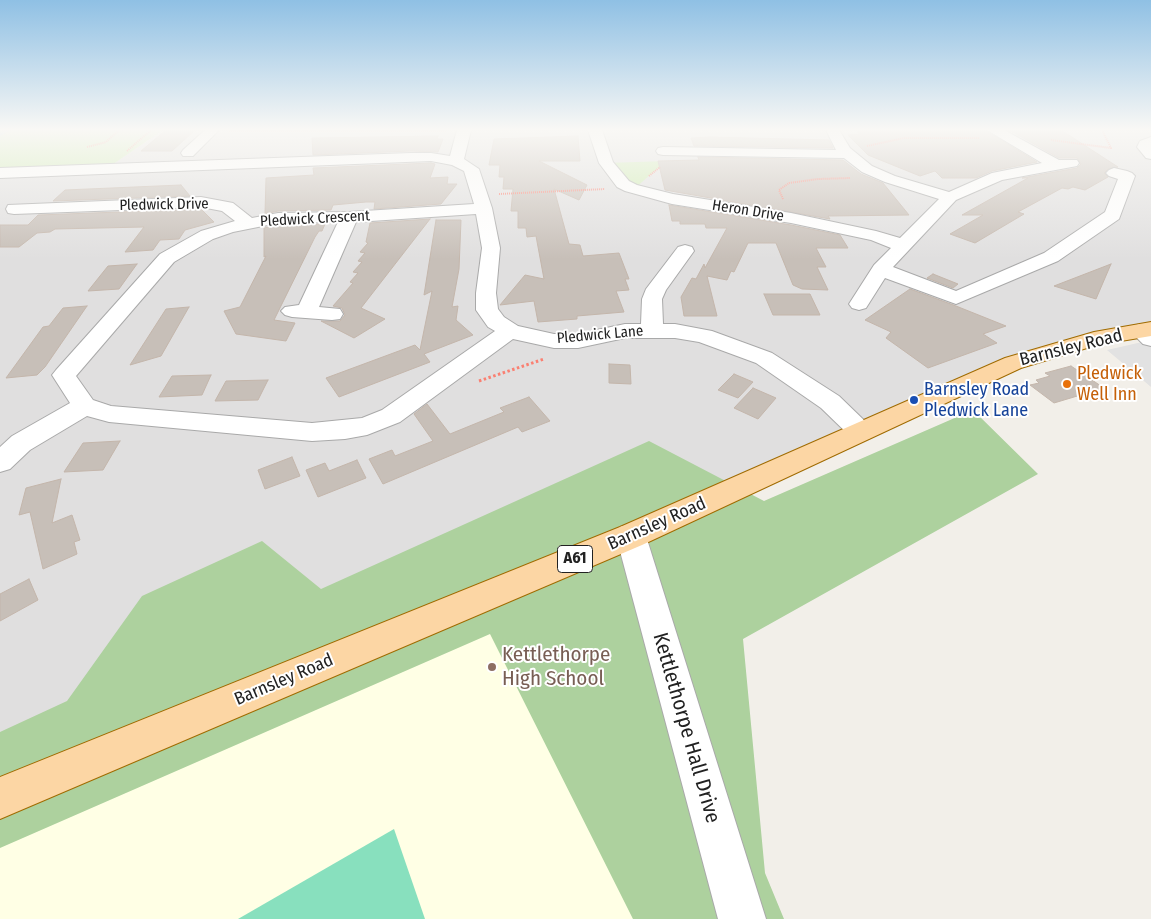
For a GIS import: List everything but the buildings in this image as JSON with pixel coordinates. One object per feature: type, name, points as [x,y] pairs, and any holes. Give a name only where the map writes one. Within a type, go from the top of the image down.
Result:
[{"type":"main road","name":"Barnsley Road","points":[[0,798],[631,536],[1013,363],[1094,339],[1148,333]]},
{"type":"street","points":[[0,219],[58,173]]},
{"type":"street","name":"Pledwick Lane","points":[[472,173],[482,202],[491,248],[486,293],[487,310],[496,322],[510,331],[554,341],[578,341],[625,332],[652,330],[704,336],[764,358],[830,402],[861,432]]},
{"type":"street","name":"Heron Drive","points":[[614,173],[623,184],[631,188],[672,199],[791,218],[876,236],[904,246]]},
{"type":"street","points":[[876,173],[950,197]]},
{"type":"street","points":[[859,304],[881,269],[950,197],[997,176],[1015,173]]},
{"type":"street","points":[[881,269],[956,298],[1051,257],[1113,215],[1127,176],[1114,173]]},
{"type":"street","name":"Pledwick Drive","points":[[14,209],[201,202],[227,208],[237,213],[248,223]]},
{"type":"street","name":"Pledwick Crescent","points":[[84,406],[64,375],[167,258],[207,236],[248,223],[278,218],[349,217],[482,202]]},
{"type":"street","points":[[332,314],[299,312],[349,217]]},
{"type":"street","points":[[652,330],[652,299],[656,290],[685,251]]},
{"type":"street","points":[[0,462],[21,443],[84,406],[109,414],[312,432],[367,426],[391,416],[510,331]]},
{"type":"street","name":"Kettlethorpe Hall Drive","points":[[631,536],[742,919]]},
{"type":"path","points":[[791,218],[779,190],[784,185],[818,179],[890,179]]},
{"type":"path","points":[[482,202],[631,188]]},
{"type":"path","points":[[440,382],[451,390],[570,351],[578,341]]},
{"type":"shaded area","points":[[0,173],[1151,173],[1151,329],[1013,363],[0,798]]},
{"type":"shaded area","points":[[1151,340],[1151,387],[1107,350]]},
{"type":"shaded area","name":"Kettlethorpe High School","points":[[631,536],[742,919],[0,919],[0,798]]},
{"type":"green space","points":[[617,173],[652,173],[634,189]]},
{"type":"green space","points":[[973,410],[1038,474],[743,639],[765,873],[784,919],[633,919],[490,634],[0,848],[0,732],[67,701],[142,596],[262,541],[321,589],[649,441],[764,501]]},
{"type":"green space","points":[[394,829],[425,919],[238,919]]},
{"type":"place","name":"Pledwick Well Inn","points":[[1067,384]]},
{"type":"place","name":"Barnsley Road Pledwick Lane","points":[[914,400]]},
{"type":"place","name":"Kettlethorpe High School","points":[[492,667]]}]
